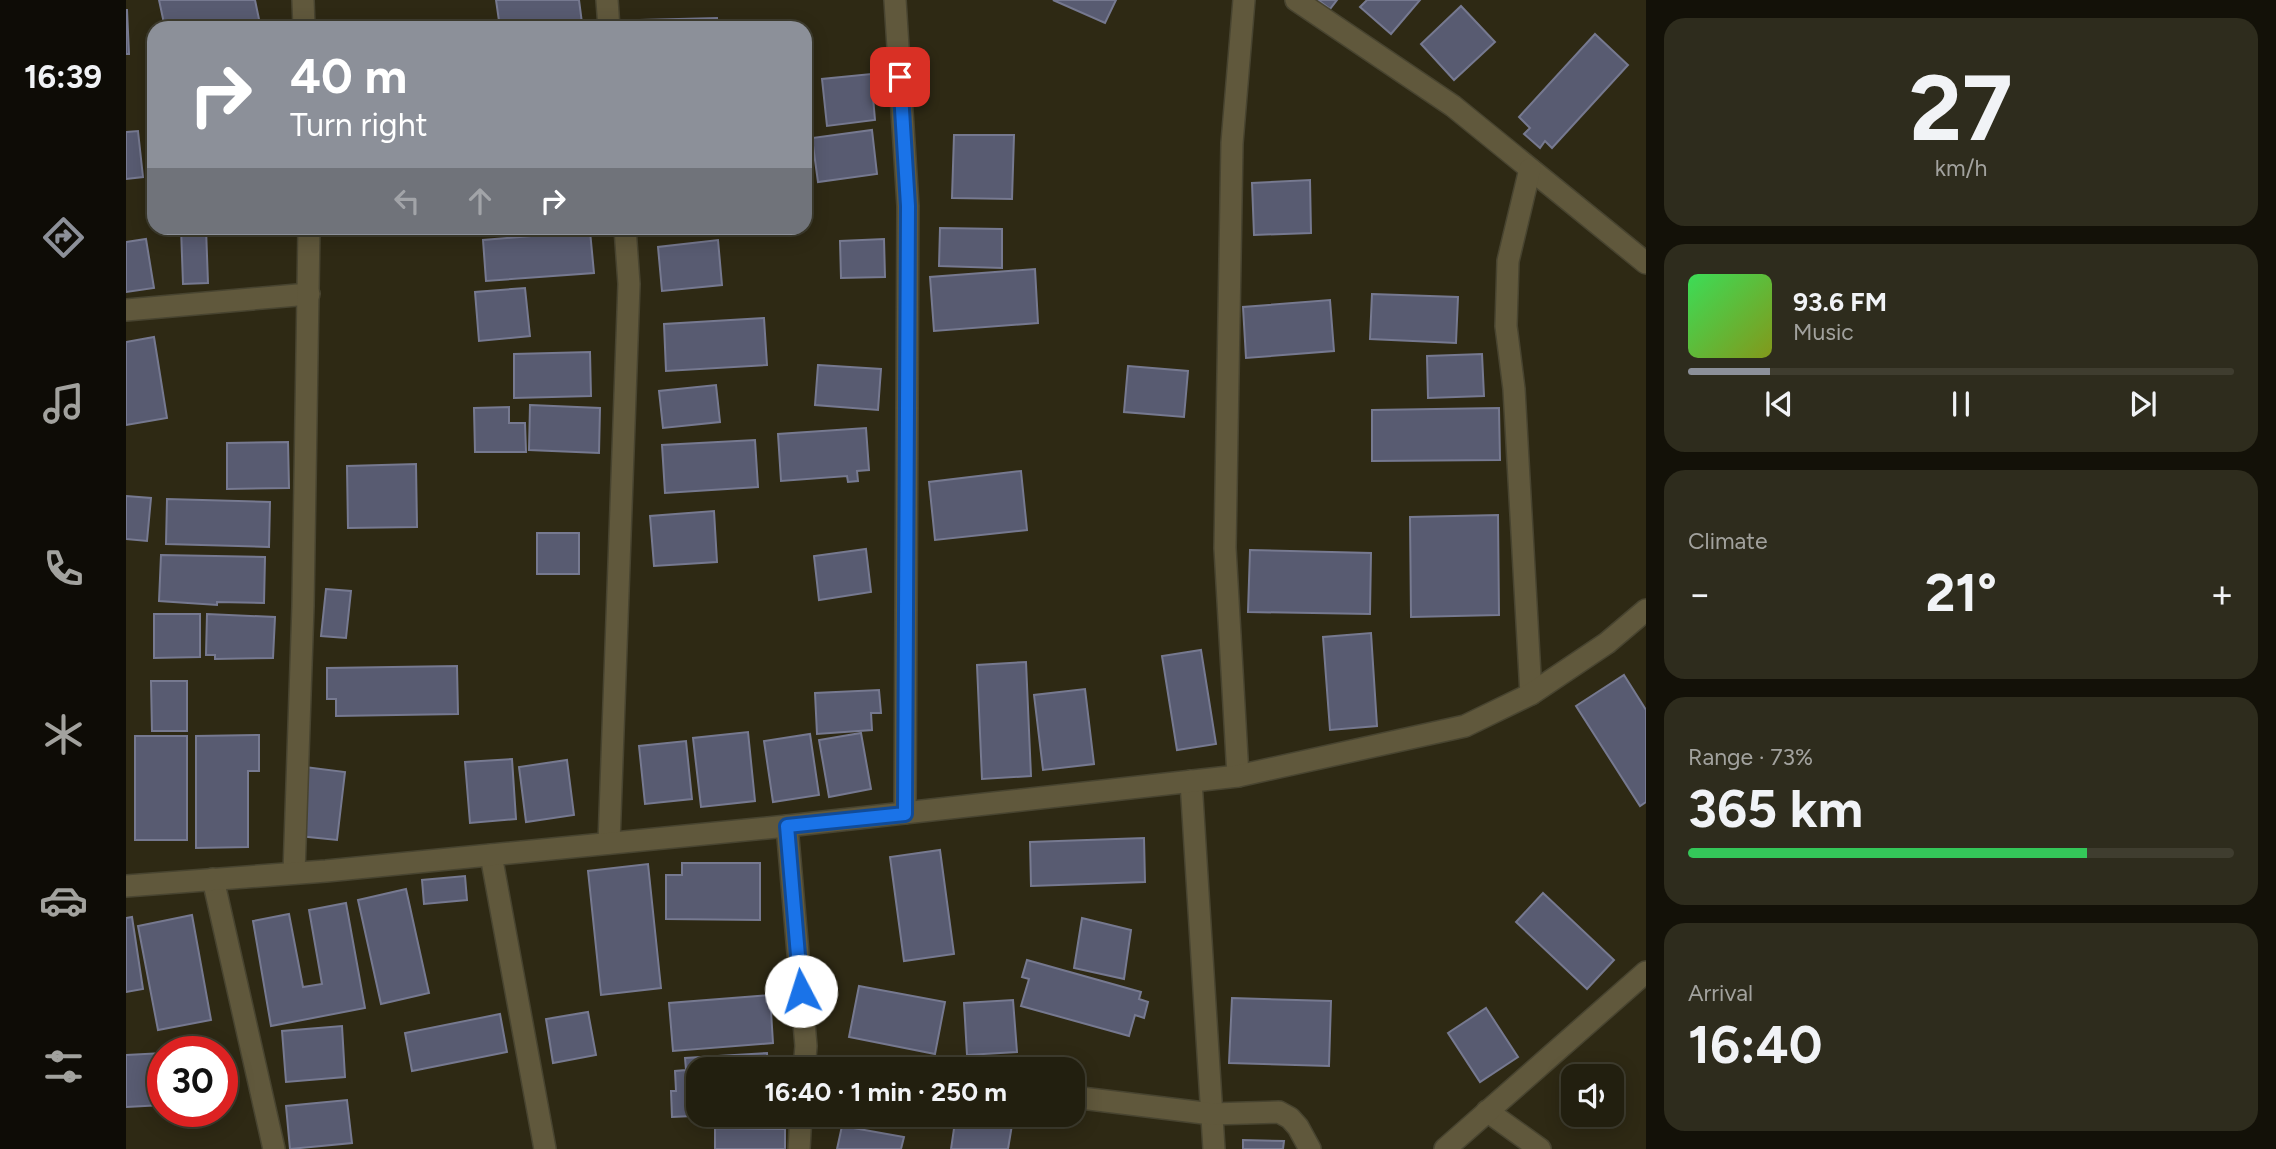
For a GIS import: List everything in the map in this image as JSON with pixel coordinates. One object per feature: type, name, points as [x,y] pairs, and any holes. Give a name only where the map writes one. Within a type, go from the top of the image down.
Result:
[{"type":"street","points":[[303,0],[304,21]]},
{"type":"street","points":[[607,0],[608,21]]},
{"type":"street","points":[[895,0],[908,206],[905,814]]},
{"type":"street","points":[[1238,776],[1225,548],[1232,143],[1244,0]]},
{"type":"street","points":[[1296,0],[1453,106],[1646,262]]},
{"type":"street","points":[[1530,169],[1508,261],[1506,326],[1514,389],[1531,694]]},
{"type":"street","points":[[294,873],[303,606],[309,235]]},
{"type":"street","points":[[609,843],[629,284],[626,235]]},
{"type":"street","points":[[126,310],[309,293]]},
{"type":"street","points":[[126,886],[294,873],[787,826],[1238,776],[1465,726],[1531,694],[1607,643],[1646,610]]},
{"type":"street","points":[[1191,781],[1214,1149]]},
{"type":"street","points":[[787,826],[805,1057]]},
{"type":"street","points":[[491,855],[545,1149]]},
{"type":"street","points":[[213,879],[274,1149]]},
{"type":"street","points":[[1445,1149],[1646,972]]},
{"type":"street","points":[[1085,1098],[1212,1114],[1279,1112],[1290,1118],[1298,1127],[1310,1149]]},
{"type":"street","points":[[1487,1111],[1541,1149]]},
{"type":"street","points":[[799,1149],[800,1127]]},
{"type":"building","points":[[159,0],[255,0],[259,21],[164,21]]},
{"type":"building","points":[[496,0],[579,0],[582,21],[499,21]]},
{"type":"building","points":[[1053,0],[1116,0],[1105,23]]},
{"type":"building","points":[[1318,0],[1337,0],[1330,9]]},
{"type":"building","points":[[1367,0],[1420,0],[1391,34],[1360,7]]},
{"type":"building","points":[[1461,6],[1495,42],[1454,80],[1421,44]]},
{"type":"building","points":[[127,10],[129,54],[126,54]]},
{"type":"building","points":[[717,18],[717,21],[640,21]]},
{"type":"building","points":[[1595,34],[1628,65],[1552,148],[1545,141],[1540,148],[1524,134],[1530,128],[1519,117]]},
{"type":"building","points":[[871,74],[875,120],[827,126],[822,79]]},
{"type":"building","points":[[872,130],[877,174],[818,182],[812,138]]},
{"type":"building","points":[[138,131],[143,177],[126,179],[126,132]]},
{"type":"building","points":[[954,135],[1014,135],[1012,199],[952,198]]},
{"type":"building","points":[[1310,180],[1311,233],[1254,235],[1252,183]]},
{"type":"building","points":[[940,228],[1002,229],[1002,268],[939,266]]},
{"type":"building","points":[[181,235],[206,235],[208,283],[183,284]]},
{"type":"building","points":[[542,235],[590,235],[594,273],[486,281],[483,240]]},
{"type":"building","points":[[146,239],[154,288],[126,292],[126,242]]},
{"type":"building","points":[[884,239],[885,277],[841,278],[840,241]]},
{"type":"building","points":[[718,240],[722,285],[662,291],[658,247]]},
{"type":"building","points":[[1035,269],[1038,323],[934,331],[930,277]]},
{"type":"building","points":[[525,288],[530,336],[479,341],[475,292]]},
{"type":"building","points":[[1372,294],[1458,297],[1456,343],[1370,339]]},
{"type":"building","points":[[1330,300],[1334,351],[1246,358],[1243,307]]},
{"type":"building","points":[[764,318],[767,365],[666,371],[664,324]]},
{"type":"building","points":[[154,337],[167,418],[126,425],[126,342]]},
{"type":"building","points":[[590,352],[591,396],[514,398],[514,354]]},
{"type":"building","points":[[1482,354],[1484,396],[1428,398],[1427,356]]},
{"type":"building","points":[[818,365],[881,369],[878,410],[815,405]]},
{"type":"building","points":[[1128,366],[1188,371],[1184,417],[1124,412]]},
{"type":"building","points":[[716,385],[720,422],[663,428],[659,391]]},
{"type":"building","points":[[530,405],[600,408],[599,453],[529,450]]},
{"type":"building","points":[[509,407],[509,423],[525,423],[526,452],[475,452],[474,408]]},
{"type":"building","points":[[1499,408],[1500,460],[1372,461],[1372,410]]},
{"type":"building","points":[[866,428],[869,470],[857,471],[858,481],[848,482],[847,476],[781,481],[778,434]]},
{"type":"building","points":[[755,440],[758,487],[665,493],[662,445]]},
{"type":"building","points":[[288,442],[289,488],[227,489],[227,443]]},
{"type":"building","points":[[416,464],[417,527],[348,528],[347,466]]},
{"type":"building","points":[[1021,471],[1027,530],[935,540],[929,482]]},
{"type":"building","points":[[126,496],[151,498],[147,541],[126,539]]},
{"type":"building","points":[[167,499],[270,502],[269,547],[166,544]]},
{"type":"building","points":[[714,511],[717,562],[654,566],[650,516]]},
{"type":"building","points":[[1498,515],[1499,615],[1411,617],[1410,517]]},
{"type":"building","points":[[537,533],[579,533],[579,574],[537,574]]},
{"type":"building","points":[[866,549],[871,592],[819,600],[814,556]]},
{"type":"building","points":[[1250,550],[1371,553],[1370,614],[1248,612]]},
{"type":"building","points":[[161,555],[265,557],[264,603],[217,602],[217,605],[159,601]]},
{"type":"building","points":[[326,589],[351,591],[346,638],[321,636]]},
{"type":"building","points":[[154,614],[200,614],[200,657],[154,658]]},
{"type":"building","points":[[207,614],[275,617],[273,658],[215,659],[215,655],[206,655]]},
{"type":"building","points":[[1371,633],[1377,726],[1330,730],[1323,637]]},
{"type":"building","points":[[1201,650],[1216,744],[1177,750],[1162,656]]},
{"type":"building","points":[[1026,662],[1031,776],[982,779],[977,665]]},
{"type":"building","points":[[457,666],[458,714],[336,716],[336,699],[327,699],[327,668]]},
{"type":"building","points":[[1624,675],[1646,710],[1646,802],[1640,806],[1576,706]]},
{"type":"building","points":[[151,681],[187,681],[187,731],[152,731]]},
{"type":"building","points":[[1085,689],[1094,764],[1043,770],[1034,695]]},
{"type":"building","points":[[879,690],[881,713],[871,713],[872,730],[817,734],[815,693]]},
{"type":"building","points":[[748,732],[755,801],[701,807],[693,738]]},
{"type":"building","points":[[861,733],[871,789],[829,797],[819,740]]},
{"type":"building","points":[[810,734],[819,795],[773,802],[764,741]]},
{"type":"building","points":[[259,735],[259,771],[248,771],[248,847],[196,848],[196,736]]},
{"type":"building","points":[[135,736],[187,736],[187,840],[135,840]]},
{"type":"building","points":[[686,741],[692,799],[645,804],[639,746]]},
{"type":"building","points":[[512,759],[516,819],[470,823],[465,762]]},
{"type":"building","points":[[567,760],[574,815],[526,822],[519,767]]},
{"type":"building","points":[[297,766],[345,772],[337,840],[289,835]]},
{"type":"building","points":[[1144,838],[1145,882],[1031,886],[1030,842]]},
{"type":"building","points":[[940,850],[954,954],[904,961],[890,857]]},
{"type":"building","points":[[682,863],[760,863],[760,920],[666,919],[666,875],[682,875]]},
{"type":"building","points":[[648,864],[661,988],[601,995],[588,871]]},
{"type":"building","points":[[465,876],[467,900],[424,904],[422,880]]},
{"type":"building","points":[[406,889],[429,993],[381,1004],[358,900]]},
{"type":"building","points":[[1543,893],[1614,960],[1587,989],[1516,922]]},
{"type":"building","points":[[346,903],[365,1008],[271,1026],[253,921],[289,914],[303,987],[322,984],[309,910]]},
{"type":"building","points":[[192,915],[211,1020],[158,1030],[138,926]]},
{"type":"building","points":[[132,917],[143,989],[126,992],[126,918]]},
{"type":"building","points":[[1082,918],[1131,930],[1124,979],[1074,968]]},
{"type":"building","points":[[1027,960],[1141,992],[1139,999],[1148,1002],[1144,1018],[1135,1015],[1129,1036],[1021,1006],[1029,979],[1022,977]]},
{"type":"building","points":[[859,986],[945,1002],[935,1054],[849,1037]]},
{"type":"building","points":[[770,995],[773,1043],[673,1051],[669,1003]]},
{"type":"building","points":[[1232,998],[1331,1001],[1329,1066],[1229,1063]]},
{"type":"building","points":[[1013,1000],[1017,1052],[967,1055],[964,1003]]},
{"type":"building","points":[[1486,1008],[1518,1057],[1480,1082],[1448,1033]]},
{"type":"building","points":[[588,1012],[596,1055],[553,1063],[546,1019]]},
{"type":"building","points":[[500,1014],[507,1052],[412,1071],[405,1033]]},
{"type":"building","points":[[342,1026],[345,1077],[286,1082],[282,1031]]},
{"type":"building","points":[[767,1053],[767,1057],[701,1057]]},
{"type":"building","points":[[147,1054],[147,1106],[126,1107],[126,1055]]},
{"type":"building","points":[[686,1070],[686,1116],[672,1117],[671,1091],[676,1091],[675,1071]]},
{"type":"building","points":[[347,1100],[352,1143],[290,1149],[286,1106]]},
{"type":"building","points":[[842,1127],[904,1137],[901,1149],[837,1149]]},
{"type":"building","points":[[954,1127],[1012,1127],[1008,1149],[951,1149]]},
{"type":"building","points":[[715,1128],[785,1129],[785,1149],[715,1149]]},
{"type":"building","points":[[1243,1140],[1284,1141],[1283,1149],[1243,1149]]},
{"type":"route","points":[[801,991],[787,826],[905,814],[904,468],[908,206],[900,77]]}]
